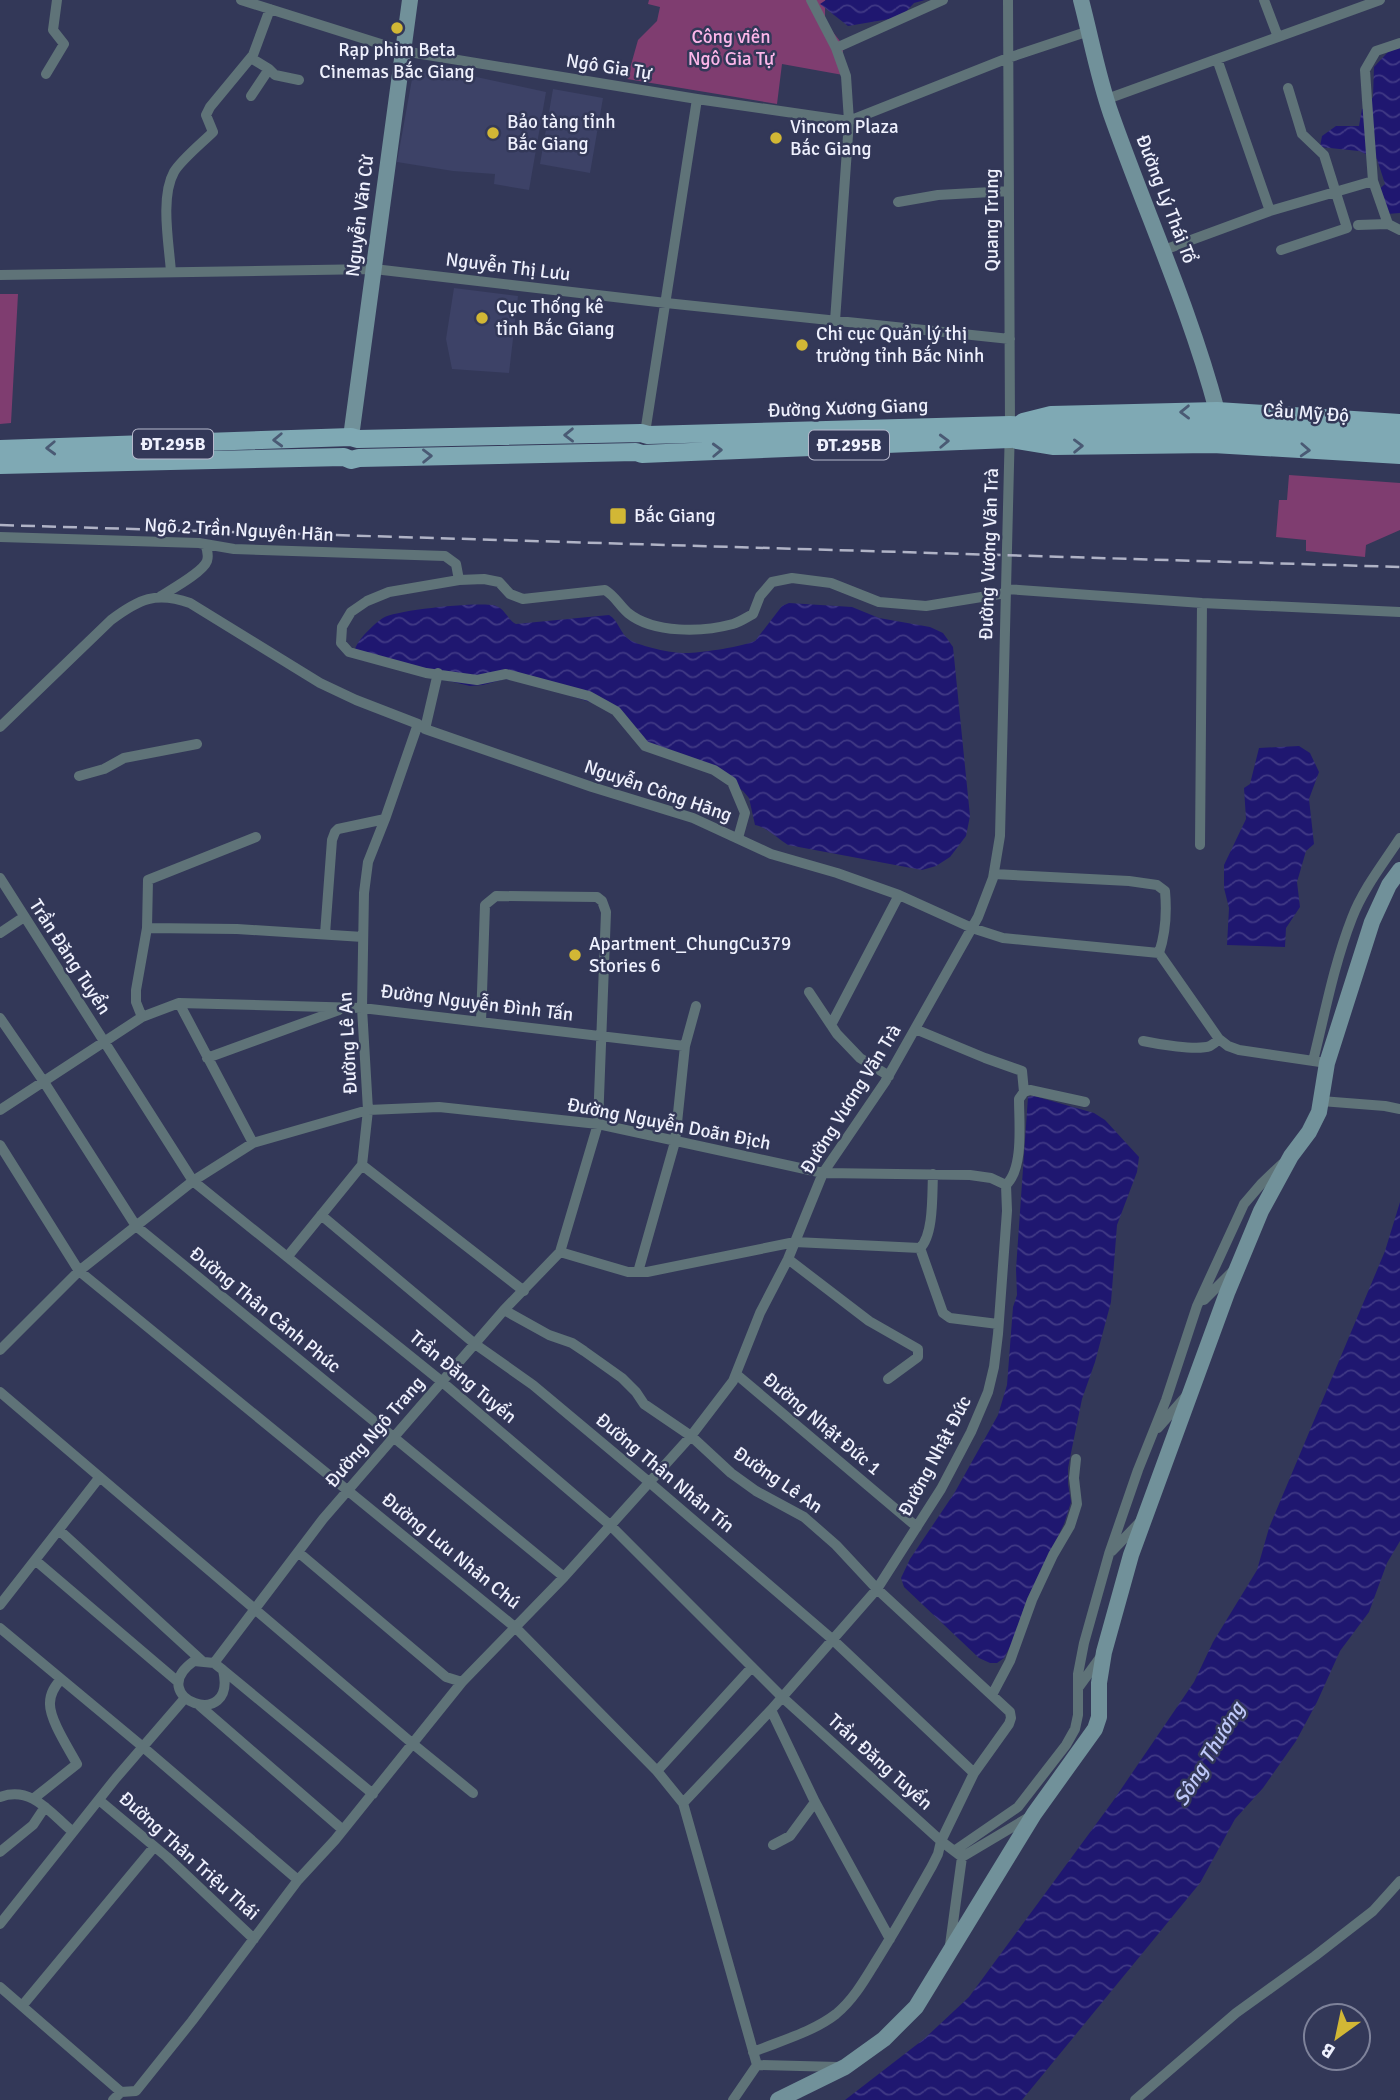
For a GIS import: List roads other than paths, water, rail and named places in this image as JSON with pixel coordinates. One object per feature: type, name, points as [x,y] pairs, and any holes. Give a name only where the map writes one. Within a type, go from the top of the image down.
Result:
[{"type":"main road","points":[[1010,432],[1051,415],[1217,411],[1400,423]]},
{"type":"main road","name":"Đường Xương Giang","points":[[0,465],[351,458],[643,441],[1010,432],[1049,428],[1208,428]]},
{"type":"main road","name":"Cầu Mỹ Độ","points":[[1208,428],[1400,441]]},
{"type":"main road","points":[[1010,432],[1055,446],[1213,444],[1400,455]]},
{"type":"main road","points":[[351,458],[340,447],[352,438]]},
{"type":"main road","name":"Đường Xương Giang","points":[[0,449],[352,438],[643,441]]},
{"type":"street","points":[[46,75],[64,44],[53,30],[57,0]]},
{"type":"street","name":"Ngô Gia Tự","points":[[241,0],[403,51],[849,121],[1008,58],[1089,31]]},
{"type":"street","name":"Nguyễn Văn Cừ","points":[[352,438],[410,0]]},
{"type":"street","points":[[811,0],[836,48],[846,76],[849,121],[835,321]]},
{"type":"street","points":[[836,48],[943,0]]},
{"type":"street","name":"Quang Trung","points":[[1009,0],[1010,432]]},
{"type":"street","name":"Đường Lý Thái Tổ","points":[[1081,0],[1110,111],[1164,250],[1208,376],[1217,411]]},
{"type":"street","points":[[1264,0],[1278,37]]},
{"type":"street","points":[[1107,99],[1380,0]]},
{"type":"street","points":[[170,272],[167,194],[171,181],[175,171],[213,132],[206,115],[251,58],[270,9]]},
{"type":"street","points":[[1388,224],[1373,181],[1365,70],[1376,51],[1400,43]]},
{"type":"street","points":[[251,58],[275,75],[299,80]]},
{"type":"street","points":[[1217,59],[1270,211]]},
{"type":"street","points":[[251,96],[269,69]]},
{"type":"street","points":[[1281,250],[1347,228],[1324,155],[1302,134],[1288,88]]},
{"type":"street","points":[[643,441],[697,99]]},
{"type":"street","points":[[1164,250],[1270,211],[1373,181]]},
{"type":"street","points":[[898,202],[938,195],[1009,191]]},
{"type":"street","points":[[1358,225],[1388,224],[1400,230]]},
{"type":"street","name":"Nguyễn Thị Lưu","points":[[0,275],[374,269],[1010,339]]},
{"type":"street","name":"Đường Vương Văn Trà","points":[[117,2096],[136,2091],[298,1880],[373,1794],[462,1682],[564,1577],[691,1436],[733,1381],[760,1313],[788,1259],[823,1173],[889,1076],[978,917],[994,874],[1000,836],[1010,432]]},
{"type":"street","name":"Ngõ 2 Trần Nguyên Hãn","points":[[0,537],[445,556],[456,564],[459,580]]},
{"type":"street","points":[[0,727],[111,620],[128,607],[159,597],[203,568],[208,561],[205,544]]},
{"type":"street","points":[[738,838],[745,813],[732,782],[714,770],[645,746],[616,711],[589,696],[506,674],[477,680],[426,673],[349,652],[341,643],[342,627],[351,612],[367,601],[389,592],[459,580],[484,579],[499,582],[510,594],[523,599],[604,590],[613,595],[628,613],[643,622],[682,631],[735,624],[753,614],[760,596],[772,582],[792,578],[831,583],[879,602],[926,606],[1006,591],[1400,612]]},
{"type":"street","name":"Nguyễn Công Hãng","points":[[159,597],[172,596],[190,603],[320,682],[421,727],[592,787],[693,818],[771,854],[899,895],[972,928],[1003,938],[1159,953]]},
{"type":"street","points":[[1200,845],[1202,603]]},
{"type":"street","name":"Đường Lê An","points":[[362,1165],[369,1110],[362,1008],[364,893],[368,862],[421,727],[438,673]]},
{"type":"street","points":[[79,776],[104,769],[124,758],[197,744]]},
{"type":"street","points":[[325,934],[332,840],[335,832],[341,828],[385,819]]},
{"type":"street","points":[[142,1017],[136,1002],[136,990],[147,928],[148,880],[256,837]]},
{"type":"street","points":[[778,2100],[845,2067],[884,2039],[916,2007],[1034,1814],[1096,1729],[1104,1653],[1130,1555],[1261,1212],[1291,1156],[1309,1132],[1319,1112],[1320,1062],[1336,969],[1352,918],[1362,897],[1400,838]]},
{"type":"street","points":[[1320,1062],[1372,922],[1388,886],[1400,870]]},
{"type":"street","points":[[994,874],[1107,879],[1157,885],[1165,891],[1166,911],[1165,935],[1159,953],[1219,1039],[1239,1050],[1320,1062]]},
{"type":"street","name":"Trần Đăng Tuyển","points":[[0,878],[193,1181],[441,1381],[610,1525],[781,1696],[958,1854]]},
{"type":"street","name":"Đường Ngô Trang","points":[[213,1665],[323,1519],[504,1310],[560,1252],[598,1124],[606,912],[602,901],[597,897],[496,895],[489,900],[485,905],[481,1021]]},
{"type":"street","points":[[831,1025],[899,895]]},
{"type":"street","points":[[0,933],[24,918]]},
{"type":"street","points":[[147,928],[237,929],[363,937]]},
{"type":"street","points":[[808,992],[831,1025],[860,1058],[889,1076]]},
{"type":"street","points":[[178,1003],[253,1143]]},
{"type":"street","name":"Đường Nguyễn Đình Tấn","points":[[0,1110],[142,1017],[178,1003],[362,1008],[685,1046]]},
{"type":"street","points":[[638,1272],[675,1142],[685,1046],[696,1006]]},
{"type":"street","points":[[207,1058],[345,1007]]},
{"type":"street","name":"Đường Thân Cảnh Phúc","points":[[0,1018],[136,1226],[564,1577]]},
{"type":"street","points":[[823,1173],[933,1174],[991,1178],[1006,1185],[1016,1171],[1019,1099],[1024,1091],[1022,1070],[915,1029]]},
{"type":"street","points":[[1143,1041],[1203,1047],[1219,1039]]},
{"type":"street","points":[[1024,1091],[1085,1102]]},
{"type":"street","points":[[1321,1101],[1385,1105],[1400,1109]]},
{"type":"street","name":"Đường Nguyễn Doãn Địch","points":[[0,1350],[79,1271],[193,1181],[253,1143],[369,1110],[439,1107],[598,1124],[823,1173]]},
{"type":"street","name":"Đường Lưu Nhân Chú","points":[[0,1145],[79,1271],[516,1628],[657,1771],[683,1803],[757,2065]]},
{"type":"street","points":[[949,1953],[958,1854],[1018,1807],[1066,1745],[1075,1729],[1078,1715],[1078,1674],[1084,1643],[1109,1554],[1197,1306],[1244,1204],[1291,1156]]},
{"type":"street","points":[[288,1256],[362,1165],[524,1292]]},
{"type":"street","points":[[560,1252],[628,1272],[638,1272],[795,1242],[920,1248],[928,1233],[933,1174]]},
{"type":"street","name":"Đường Nhật Đức","points":[[683,1803],[771,1710],[877,1589],[941,1489],[983,1407],[994,1367],[1007,1211],[1006,1185]]},
{"type":"street","name":"Đường Thân Nhân Tín","points":[[321,1215],[475,1344],[533,1385],[649,1482],[832,1639],[974,1773]]},
{"type":"street","points":[[920,1248],[943,1313],[950,1318],[998,1324]]},
{"type":"street","points":[[788,1259],[869,1321],[918,1349],[918,1357],[888,1379]]},
{"type":"street","points":[[1197,1306],[1239,1265]]},
{"type":"street","name":"Đường Lê An","points":[[504,1310],[549,1335],[584,1350],[622,1378],[644,1404],[691,1436],[731,1473],[756,1491],[812,1523],[877,1589],[1010,1712],[1011,1721],[974,1773]]},
{"type":"street","name":"Đường Nhật Đức 1","points":[[736,1374],[917,1527]]},
{"type":"street","points":[[1152,1435],[1191,1390]]},
{"type":"street","points":[[0,1392],[473,1793]]},
{"type":"street","points":[[992,1695],[1010,1661],[1037,1589],[1070,1526],[1077,1504],[1074,1478],[1076,1460]]},
{"type":"street","points":[[0,1605],[100,1478]]},
{"type":"street","points":[[1109,1554],[1144,1517]]},
{"type":"street","points":[[59,1530],[213,1665],[373,1794]]},
{"type":"street","points":[[298,1552],[446,1677],[462,1682]]},
{"type":"street","points":[[35,1560],[177,1681],[185,1698],[200,1706],[343,1830]]},
{"type":"street","points":[[0,1628],[143,1746],[298,1880]]},
{"type":"street","points":[[1078,1688],[1104,1653]]},
{"type":"street","points":[[177,1681],[182,1671],[194,1661],[213,1665],[225,1683],[222,1695],[213,1704],[200,1706]]},
{"type":"street","points":[[657,1771],[752,1667]]},
{"type":"street","points":[[33,1798],[77,1764],[49,1704],[52,1689],[61,1679]]},
{"type":"street","points":[[0,1924],[185,1698]]},
{"type":"street","points":[[771,1710],[815,1802],[890,1939]]},
{"type":"street","points":[[753,2052],[795,2035],[837,2013],[857,1993],[932,1866],[974,1773]]},
{"type":"street","points":[[0,1797],[11,1793],[33,1798],[73,1832]]},
{"type":"street","name":"Đường Thân Triệu Thái","points":[[99,1800],[254,1939]]},
{"type":"street","points":[[773,1845],[794,1832],[815,1802]]},
{"type":"street","points":[[0,1852],[33,1825],[45,1807]]},
{"type":"street","points":[[958,1854],[1034,1814]]},
{"type":"street","points":[[22,2006],[154,1847]]},
{"type":"street","points":[[1135,2100],[1236,2013],[1373,1911],[1400,1881]]},
{"type":"street","points":[[0,1987],[117,2096]]},
{"type":"street","points":[[733,2100],[757,2065],[845,2067]]},
{"type":"water","points":[[826,0],[925,0],[914,3],[901,17],[848,26],[820,4]]},
{"type":"water","points":[[1400,39],[1400,213],[1387,214],[1377,191],[1385,184],[1377,159],[1359,151],[1320,147],[1322,136],[1336,126],[1359,126],[1362,109],[1366,108],[1373,97],[1374,67]]},
{"type":"water","points":[[789,603],[852,607],[879,618],[930,627],[943,633],[953,647],[970,816],[966,836],[950,857],[936,866],[922,870],[788,845],[755,825],[749,798],[743,791],[721,777],[652,752],[615,710],[527,682],[505,679],[470,686],[361,660],[355,650],[371,628],[391,615],[458,605],[488,605],[502,610],[516,624],[609,615],[635,643],[667,651],[696,652],[755,641],[782,606]]},
{"type":"water","points":[[1299,746],[1310,753],[1319,772],[1309,799],[1314,844],[1306,851],[1297,882],[1300,907],[1286,928],[1285,947],[1227,945],[1229,908],[1224,888],[1224,865],[1246,819],[1244,788],[1250,784],[1259,748]]},
{"type":"water","points":[[1034,1096],[1094,1113],[1105,1120],[1139,1157],[1137,1172],[1117,1225],[1111,1302],[1082,1399],[1068,1468],[1071,1502],[1064,1524],[1027,1599],[1013,1641],[1004,1658],[997,1663],[990,1663],[979,1658],[904,1587],[901,1578],[910,1559],[955,1492],[998,1415],[1007,1385],[1013,1307],[1017,1295],[1016,1269],[1028,1097]]},
{"type":"water","name":"Sông Thương","points":[[1400,1202],[1400,1541],[1387,1563],[1369,1612],[1340,1651],[1296,1741],[1263,1788],[1235,1819],[1200,1883],[1022,2100],[845,2100],[924,2039],[969,1997],[1113,1801],[1194,1682],[1213,1642],[1257,1570],[1269,1528],[1385,1251]]},
{"type":"railway","points":[[0,525],[1400,567]]},
{"type":"place","name":"Rạp phim Beta Cinemas Bắc Giang","points":[[397,28]]},
{"type":"place","name":"Bảo tàng tỉnh Bắc Giang","points":[[493,133]]},
{"type":"place","name":"Vincom Plaza Bắc Giang","points":[[776,138]]},
{"type":"place","name":"Cục Thống kê tỉnh Bắc Giang","points":[[482,318]]},
{"type":"place","name":"Chi cục Quản lý thị trường tỉnh Bắc Ninh","points":[[802,345]]},
{"type":"place","name":"Bắc Giang","points":[[618,516]]},
{"type":"place","name":"Apartment_ChungCu379 Stories 6","points":[[575,955]]},
{"type":"park label","name":"Công viên Ngô Gia Tự","points":[[731,48]]}]
